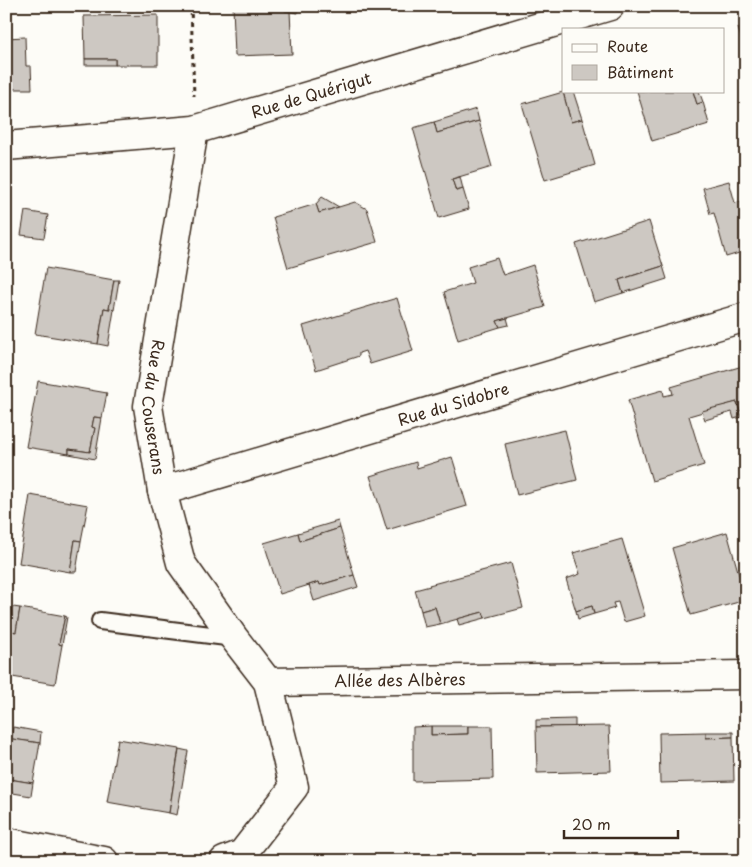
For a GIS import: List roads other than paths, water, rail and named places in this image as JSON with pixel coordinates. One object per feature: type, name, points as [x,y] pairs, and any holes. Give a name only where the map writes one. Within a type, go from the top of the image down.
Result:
[{"type":"street","name":"Rue de Quérigut","points":[[6,146],[194,130],[610,6]]},
{"type":"street","name":"Rue du Couserans","points":[[194,130],[148,406],[162,492],[181,563],[268,682]]},
{"type":"street","name":"Rue du Sidobre","points":[[162,492],[746,317]]},
{"type":"street","name":"Allée des Albères","points":[[268,682],[746,675]]},
{"type":"street","points":[[224,861],[242,854],[294,786],[268,682]]},
{"type":"street","points":[[6,842],[104,861]]},
{"type":"lane","points":[[100,621],[234,638]]}]
